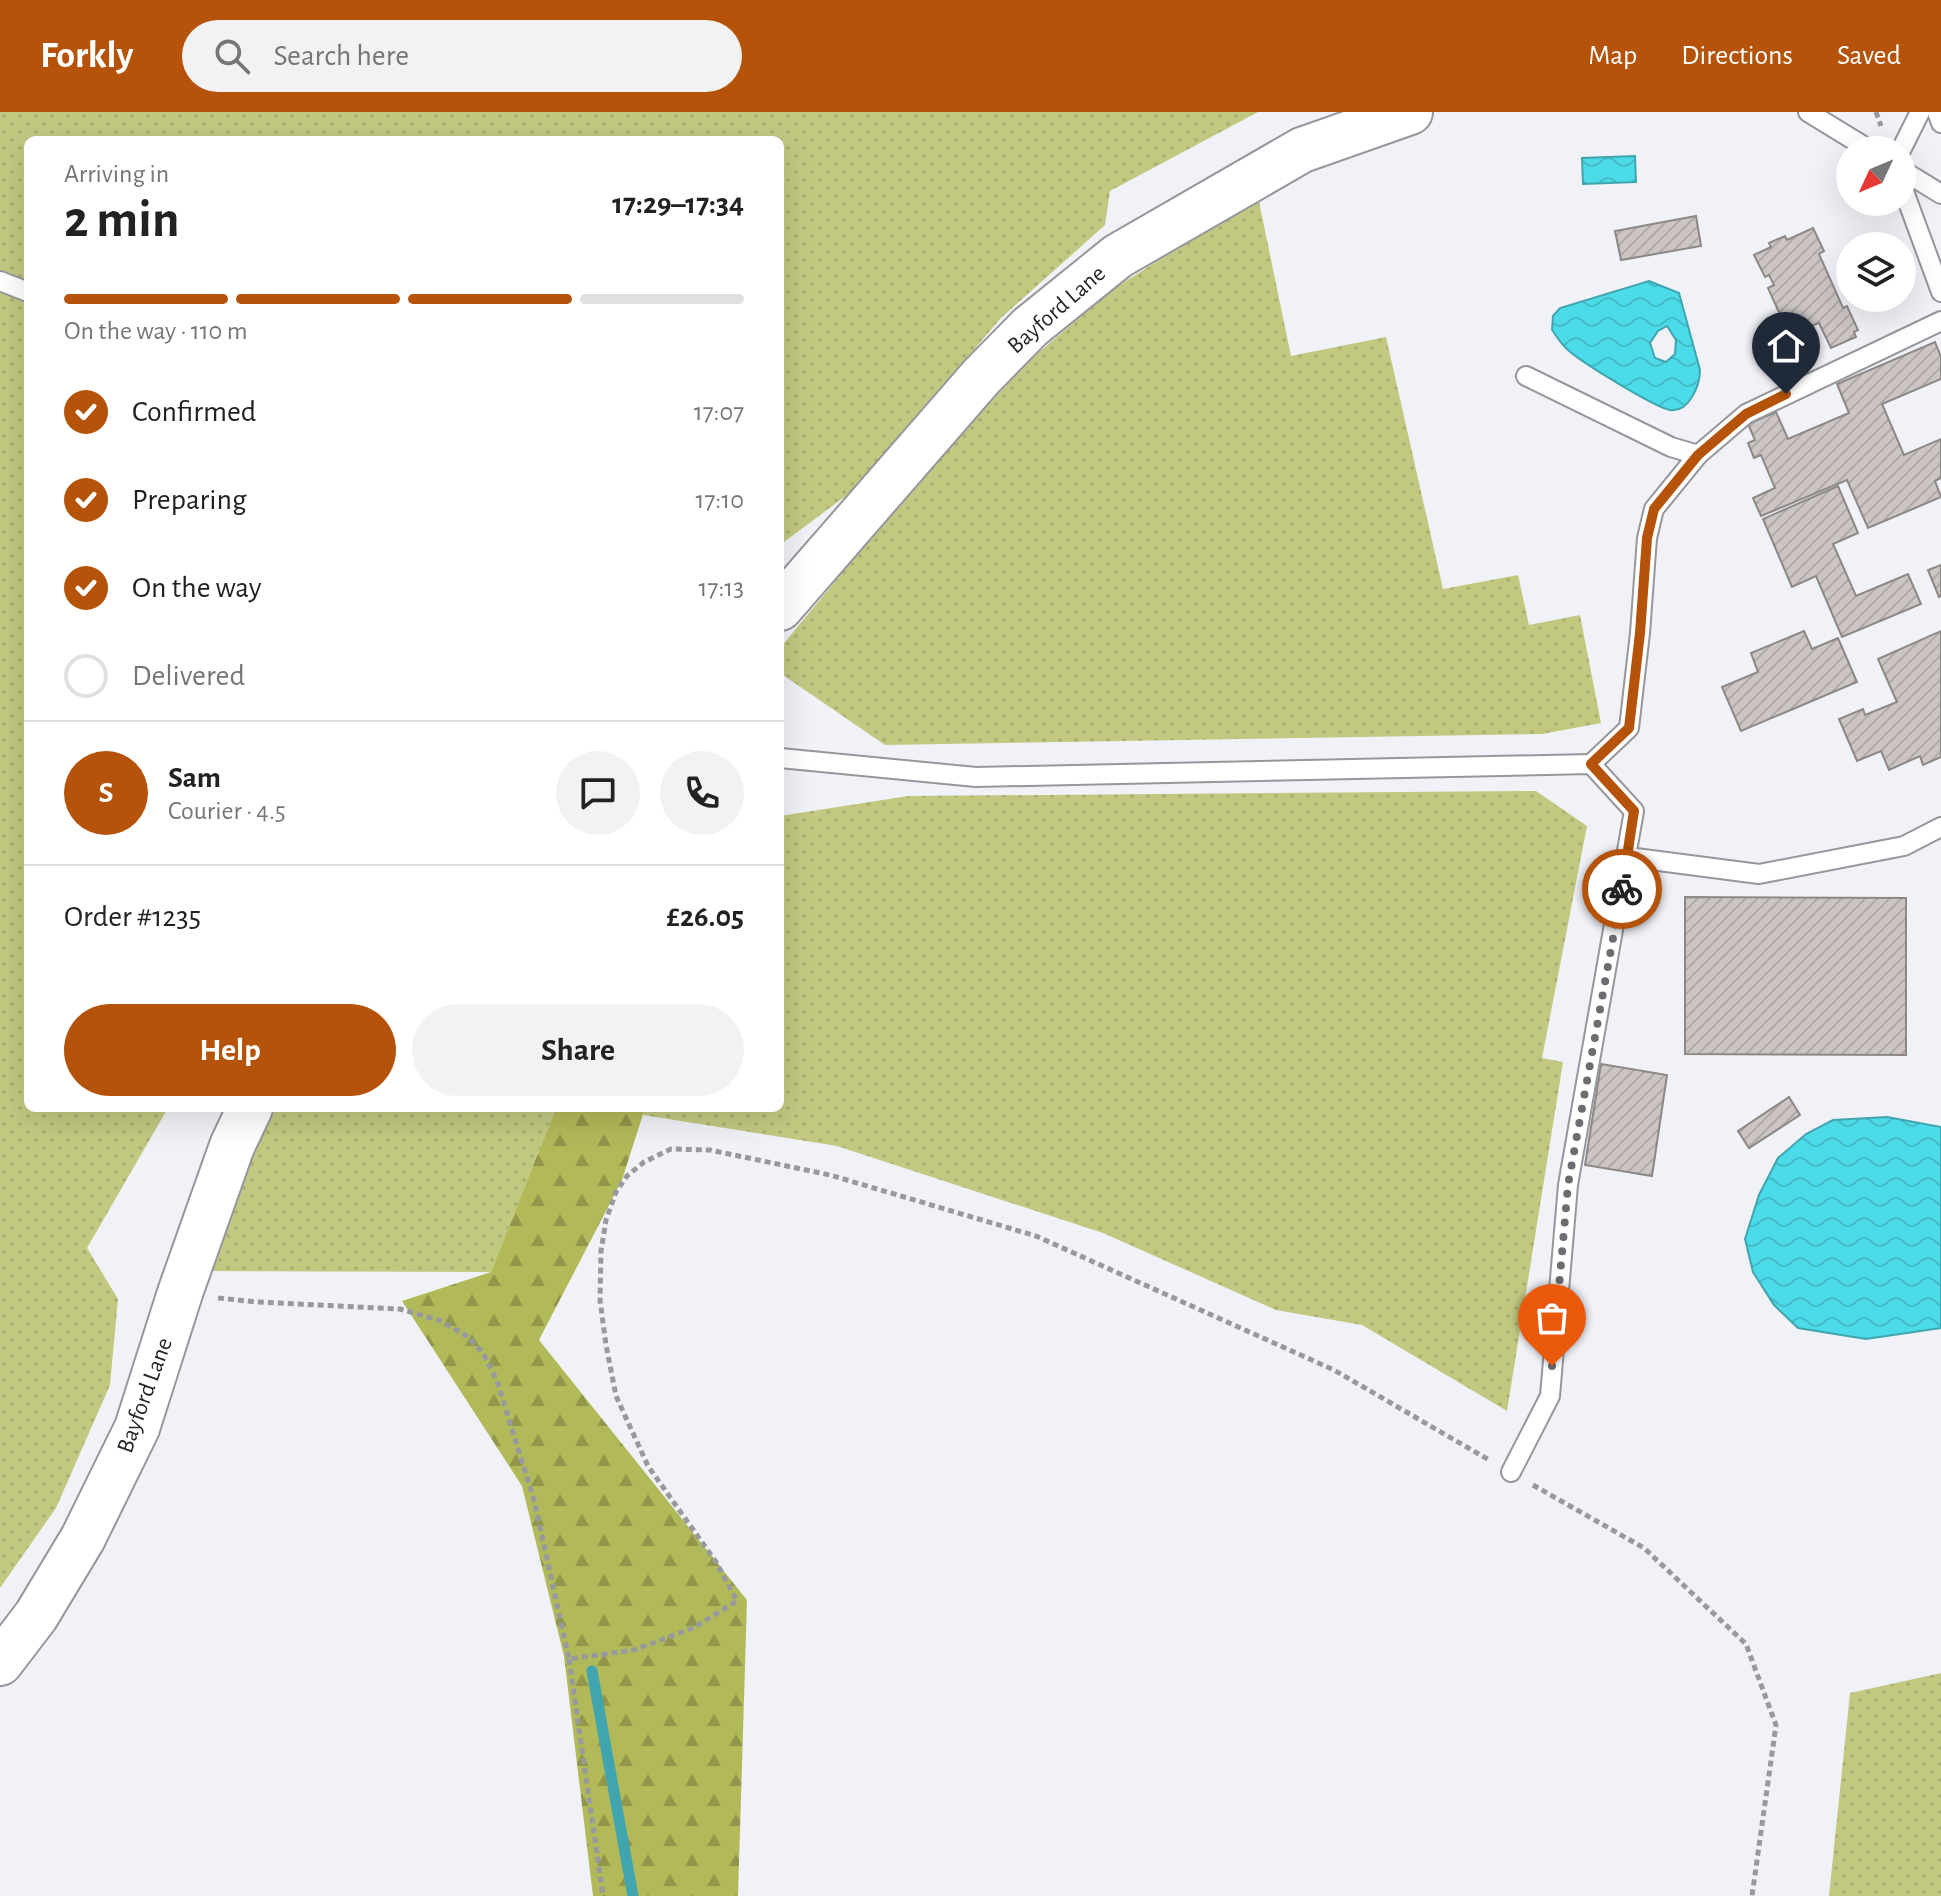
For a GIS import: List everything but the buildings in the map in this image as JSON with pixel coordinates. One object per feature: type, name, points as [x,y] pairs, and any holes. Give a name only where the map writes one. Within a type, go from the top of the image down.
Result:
[{"type":"street","name":"Bayford Lane","points":[[784,603],[981,377],[1030,327],[1118,256],[1302,150],[1410,112]]},
{"type":"street","name":"Bayford Lane","points":[[0,1663],[36,1616],[83,1538],[137,1428],[180,1293],[232,1146],[248,1112]]},
{"type":"lane","points":[[1808,112],[1847,136]]},
{"type":"lane","points":[[1908,136],[1920,112]]},
{"type":"lane","points":[[1937,112],[1941,123]]},
{"type":"lane","points":[[1916,179],[1941,194]]},
{"type":"lane","points":[[1913,216],[1941,292]]},
{"type":"lane","points":[[0,281],[24,290]]},
{"type":"lane","points":[[784,758],[976,777],[1591,764],[1629,728],[1647,538],[1654,509],[1698,455],[1746,414],[1941,321]]},
{"type":"lane","points":[[1526,376],[1671,447],[1698,455]]},
{"type":"lane","points":[[1511,1472],[1550,1396],[1568,1185],[1634,811],[1591,764]]},
{"type":"lane","points":[[1628,857],[1759,874],[1904,846],[1941,827]]},
{"type":"path","points":[[569,1659],[634,1650],[693,1628],[737,1601],[716,1562],[648,1466],[616,1396],[600,1300],[601,1251],[606,1220],[616,1192],[627,1176],[644,1162],[671,1149],[710,1150],[830,1175],[1036,1236],[1334,1370],[1644,1548],[1746,1644],[1776,1725],[1752,1896]]},
{"type":"path","points":[[180,1293],[257,1302],[400,1309],[441,1321],[468,1337],[483,1353],[497,1381],[534,1500],[569,1659],[603,1896]]},
{"type":"green space","points":[[0,112],[1258,112],[1110,191],[1105,225],[1001,318],[855,489],[784,542],[784,136],[24,136],[24,1112],[166,1112],[87,1248],[118,1299],[110,1385],[56,1508],[0,1588]]},
{"type":"green space","points":[[1258,197],[1291,356],[1386,337],[1443,589],[1518,575],[1529,625],[1580,615],[1601,723],[1542,734],[885,745],[784,676],[784,643],[915,485],[1027,362],[1115,288]]},
{"type":"green space","points":[[1536,791],[1587,826],[1542,1058],[1563,1062],[1507,1411],[1362,1325],[1276,1310],[1103,1233],[837,1146],[643,1115],[644,1112],[784,1112],[784,815],[908,796]]},
{"type":"green space","points":[[268,1112],[554,1112],[491,1272],[209,1271],[232,1191]]},
{"type":"green space","points":[[554,1112],[644,1112],[622,1180],[539,1340],[747,1600],[738,1896],[593,1896],[564,1656],[522,1486],[402,1301],[491,1272]]},
{"type":"green space","points":[[1941,1673],[1941,1896],[1829,1896],[1850,1693]]},
{"type":"water","points":[[1635,156],[1636,182],[1583,184],[1582,158]]},
{"type":"water","points":[[1649,281],[1679,293],[1700,370],[1698,383],[1688,403],[1677,410],[1662,407],[1587,364],[1566,348],[1552,330],[1553,316],[1560,308]],"holes":[[[1667,326],[1676,340],[1675,354],[1666,362],[1655,358],[1650,343],[1658,331]]]},
{"type":"water","points":[[1887,1117],[1941,1127],[1941,1328],[1866,1339],[1798,1328],[1774,1305],[1753,1272],[1745,1239],[1759,1195],[1778,1158],[1806,1134],[1833,1120]]},
{"type":"waterway","points":[[592,1671],[633,1896]]},
{"type":"way so far","points":[[1552,1366],[1568,1185],[1622,889]]},
{"type":"route","points":[[1622,889],[1634,811],[1591,764],[1629,728],[1647,538],[1654,509],[1698,455],[1746,414],[1786,394]]}]
